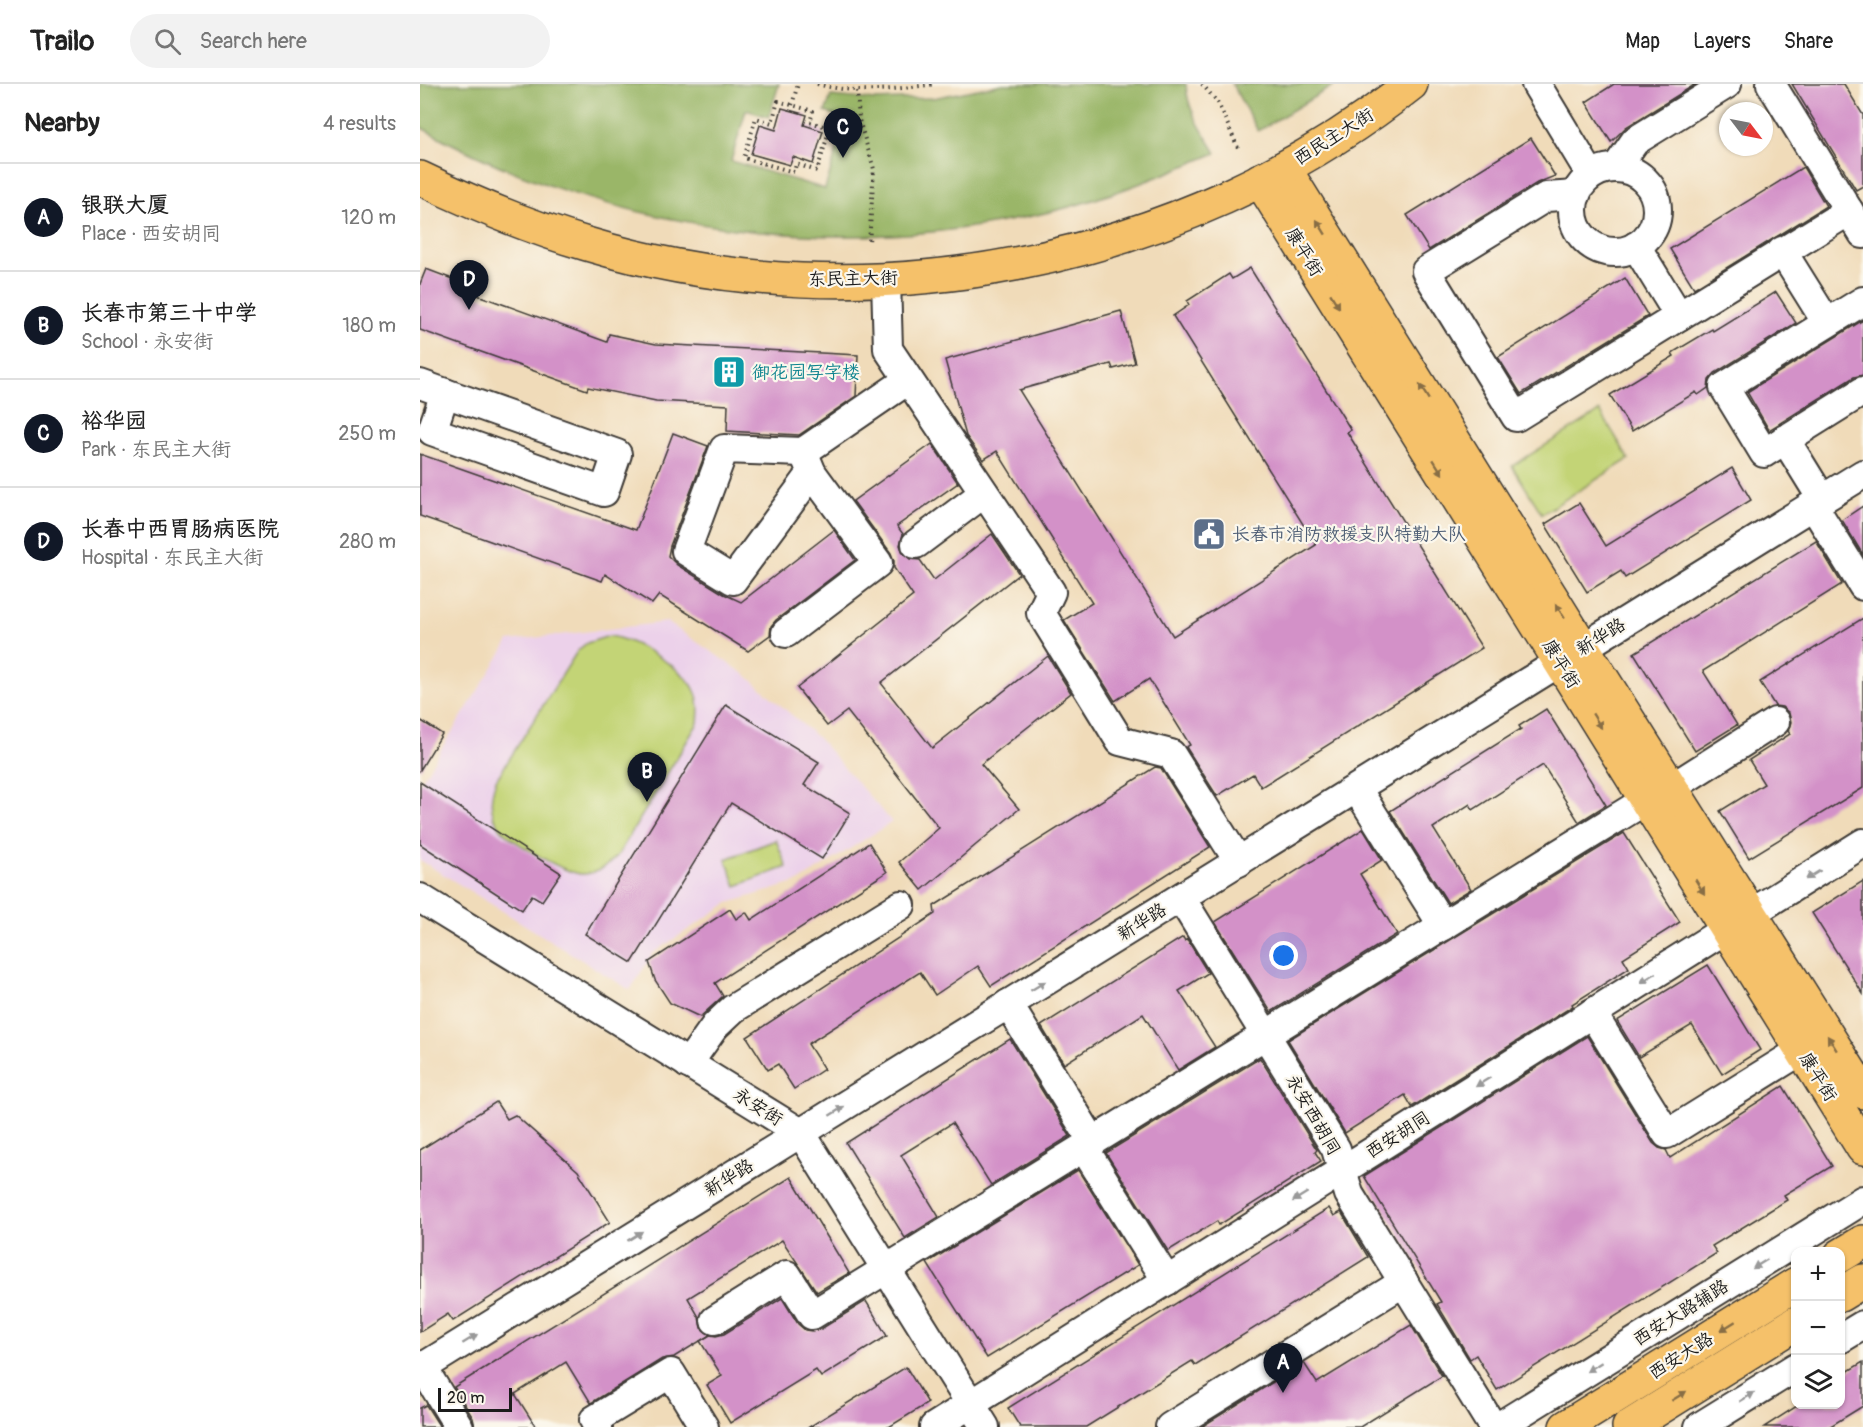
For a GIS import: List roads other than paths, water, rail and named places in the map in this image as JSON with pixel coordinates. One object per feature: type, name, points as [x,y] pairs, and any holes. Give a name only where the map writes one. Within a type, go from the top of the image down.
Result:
[{"type":"main road","name":"西民主大街","points":[[1272,174],[1340,135],[1412,84]]},
{"type":"main road","name":"东民主大街","points":[[420,178],[475,204],[531,226],[588,245],[646,260],[705,271],[766,278],[886,280],[946,275],[1065,254],[1179,217],[1272,174]]},
{"type":"main road","name":"康平街","points":[[1272,174],[1738,921],[1863,1092]]},
{"type":"main road","name":"康平街","points":[[1738,921],[1802,1050],[1863,1148]]},
{"type":"main road","points":[[1845,1253],[1863,1242]]},
{"type":"main road","points":[[1845,1292],[1863,1281]]},
{"type":"main road","name":"西安大路","points":[[1566,1427],[1791,1287]]},
{"type":"main road","name":"西安大路","points":[[1629,1427],[1791,1326]]},
{"type":"street","points":[[1727,84],[1635,141],[1595,179],[1573,208],[1579,231],[1586,240],[1606,251],[1618,251],[1635,246],[1647,237],[1656,217],[1654,196],[1649,186],[1640,176],[1629,170],[1595,179],[1546,197],[1426,271],[1516,417],[1782,251],[1856,222],[1771,84]]},
{"type":"street","points":[[1543,88],[1595,179]]},
{"type":"street","points":[[1635,246],[1679,316]]},
{"type":"street","points":[[1782,251],[1827,323]]},
{"type":"street","points":[[886,280],[888,350],[1051,592],[1041,613],[1120,741],[1171,754],[1239,862]]},
{"type":"street","points":[[1863,301],[1724,387],[1764,453],[1863,391]]},
{"type":"street","points":[[786,633],[878,563],[808,462],[724,449],[686,551],[733,580],[808,462],[908,380]]},
{"type":"street","points":[[433,389],[617,454],[604,492],[432,431],[433,389]]},
{"type":"street","points":[[1785,439],[1863,586]]},
{"type":"street","name":"新华路","points":[[421,1369],[1863,474]]},
{"type":"street","points":[[916,544],[984,493]]},
{"type":"street","points":[[715,1320],[787,1275],[812,1315],[1775,722]]},
{"type":"street","points":[[1357,789],[1443,926]]},
{"type":"street","name":"西安胡同","points":[[934,1427],[978,1416],[1167,1281],[1863,843]]},
{"type":"street","name":"永安街","points":[[420,898],[801,1133],[978,1416]]},
{"type":"street","name":"永安西胡同","points":[[1181,898],[1336,1149],[1349,1194],[1493,1427]]},
{"type":"street","points":[[688,1064],[715,1026],[734,1009],[901,905]]},
{"type":"street","points":[[1008,1005],[1167,1281]]},
{"type":"street","points":[[1592,1013],[1667,1134],[1802,1050]]},
{"type":"street","name":"西安大路辅路","points":[[1498,1427],[1863,1200]]},
{"type":"street","points":[[1170,1427],[1404,1282]]},
{"type":"street","points":[[1845,1336],[1863,1325]]},
{"type":"street","points":[[421,1369],[459,1427]]},
{"type":"street","points":[[1699,1427],[1791,1370]]},
{"type":"street","points":[[598,1427],[594,1420],[671,1373],[696,1424]]},
{"type":"place","name":"裕华园","points":[[843,158]]},
{"type":"place","name":"长春中西胃肠病医院","points":[[469,310]]},
{"type":"place","name":"御花园写字楼","points":[[729,372]]},
{"type":"place","name":"长春市消防救援支队特勤大队","points":[[1209,534]]},
{"type":"place","name":"长春市第三十中学","points":[[647,802]]},
{"type":"place","name":"银联大厦","points":[[1283,1393]]}]
